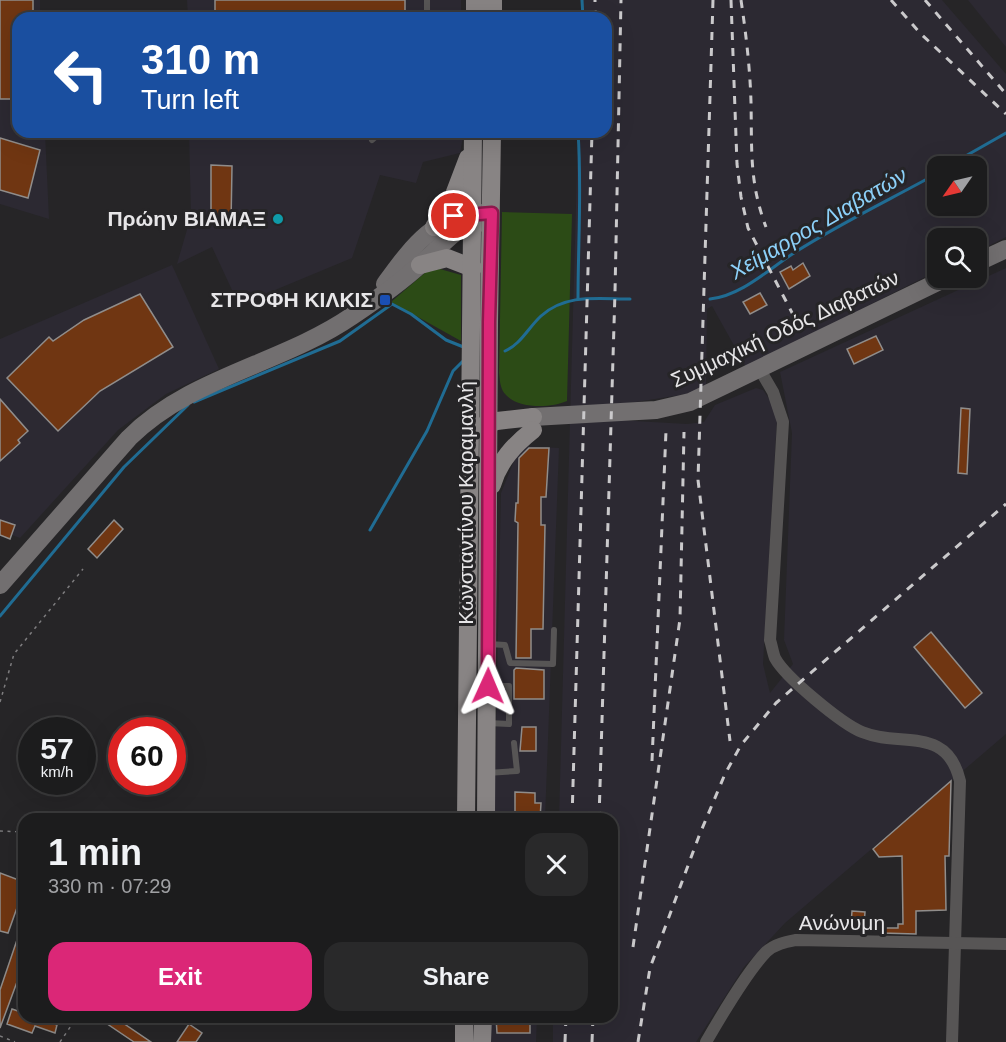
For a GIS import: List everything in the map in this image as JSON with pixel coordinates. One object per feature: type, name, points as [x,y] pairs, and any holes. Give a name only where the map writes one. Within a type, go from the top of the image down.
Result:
[{"type":"main road","points":[[374,300],[393,274],[434,227],[455,194],[472,138]]},
{"type":"main road","points":[[473,138],[483,218]]},
{"type":"main road","points":[[483,218],[491,138]]},
{"type":"main road","points":[[434,227],[454,216],[483,218]]},
{"type":"main road","points":[[0,585],[129,438],[149,419],[187,396],[342,323],[420,265],[456,232],[483,218]]},
{"type":"main road","name":"Κωνσταντίνου Καραμανλή","points":[[466,813],[473,268],[483,218]]},
{"type":"main road","name":"Κωνσταντίνου Καραμανλή","points":[[483,218],[489,387],[489,644],[486,813]]},
{"type":"main road","points":[[987,258],[1006,249]]},
{"type":"main road","points":[[420,265],[447,258],[473,268]]},
{"type":"main road","name":"Συμμαχική Οδός Διαβατών","points":[[533,423],[568,414],[634,412],[672,407],[700,397],[927,287]]},
{"type":"main road","points":[[489,387],[493,395],[506,408],[533,423]]},
{"type":"main road","points":[[470,431],[488,431],[533,423]]},
{"type":"main road","points":[[488,495],[507,454],[533,423]]},
{"type":"main road","points":[[464,1023],[464,1042]]},
{"type":"main road","points":[[482,1042],[483,1023]]},
{"type":"street","points":[[759,368],[773,392],[783,422],[770,640],[775,658],[784,670],[843,722],[863,732],[882,737],[923,741],[947,752],[960,781],[952,1042]]},
{"type":"street","name":"Ανώνυμη","points":[[706,1042],[739,989],[767,952],[781,943],[796,940],[1006,945]]},
{"type":"lane","points":[[489,644],[505,645],[510,663],[553,664],[554,630]]},
{"type":"lane","points":[[486,773],[517,771],[514,743]]},
{"type":"path","points":[[0,702],[14,654],[83,569]]},
{"type":"path","points":[[0,831],[18,832]]},
{"type":"path","points":[[60,1042],[73,1023]]},
{"type":"path","points":[[0,1036],[15,1042]]},
{"type":"shaded area","points":[[0,0],[40,0],[40,12],[12,12],[12,138],[45,138],[49,219],[0,204]]},
{"type":"shaded area","points":[[187,0],[461,0],[461,12],[188,12]]},
{"type":"shaded area","points":[[581,0],[942,0],[1006,74],[1006,237],[987,247],[987,228],[927,228],[927,276],[746,367],[712,306],[707,309],[706,391],[617,405],[617,420],[687,424],[704,422],[715,405],[756,388],[763,390],[772,403],[777,418],[763,664],[770,693],[793,664],[784,640],[792,433],[780,372],[963,288],[987,288],[987,277],[1006,268],[1006,734],[785,923],[744,967],[696,1042],[553,1042],[553,1023],[618,1023],[618,813],[559,813],[578,138],[612,138],[612,12],[581,12]]},
{"type":"shaded area","points":[[968,0],[1006,0],[1006,47]]},
{"type":"shaded area","name":"Πρώην ΒΙΑΜΑΞ","points":[[189,138],[463,138],[460,153],[423,162],[416,183],[380,175],[352,258],[239,305],[212,247],[177,264],[191,216]]},
{"type":"shaded area","points":[[172,265],[219,369],[166,394],[118,430],[20,538],[0,531],[0,339]]},
{"type":"shaded area","points":[[520,446],[559,448],[545,813],[494,813],[501,493]]},
{"type":"shaded area","points":[[490,1023],[537,1023],[536,1042],[490,1042]]},
{"type":"green space","points":[[502,212],[572,214],[567,401],[544,406],[527,405],[512,400],[501,388],[499,373]]},
{"type":"green space","points":[[440,269],[461,275],[461,341],[391,302],[426,272]]},
{"type":"building","points":[[0,0],[33,0],[33,12],[12,12],[12,99],[0,99]]},
{"type":"building","points":[[215,0],[405,0],[405,12],[215,12]]},
{"type":"building","points":[[0,138],[40,150],[28,198],[0,190]]},
{"type":"building","points":[[211,165],[232,166],[231,223],[211,223]]},
{"type":"building","points":[[803,263],[810,276],[789,289],[780,272],[791,266],[793,270]]},
{"type":"building","points":[[760,293],[767,305],[750,314],[743,302]]},
{"type":"building","points":[[140,294],[173,347],[100,391],[58,431],[7,378],[49,337],[53,341],[84,320]]},
{"type":"building","points":[[876,336],[883,350],[854,364],[847,349]]},
{"type":"building","points":[[0,399],[28,431],[18,440],[20,443],[0,461]]},
{"type":"building","points":[[961,408],[970,409],[967,474],[958,473]]},
{"type":"building","points":[[529,448],[549,448],[546,497],[541,497],[541,525],[545,525],[543,629],[531,629],[531,658],[516,658],[518,523],[515,521],[516,503],[518,503],[519,458]]},
{"type":"building","points":[[0,520],[15,525],[10,539],[0,535]]},
{"type":"building","points":[[114,520],[123,529],[97,558],[88,549]]},
{"type":"building","points":[[931,632],[982,693],[965,708],[914,647]]},
{"type":"building","points":[[516,668],[544,670],[544,699],[514,699],[514,670]]},
{"type":"building","points":[[522,727],[536,727],[536,751],[520,751]]},
{"type":"building","points":[[951,781],[949,856],[945,856],[946,910],[916,911],[916,934],[882,933],[882,928],[898,928],[898,924],[903,924],[902,856],[879,857],[873,849]]},
{"type":"building","points":[[515,792],[535,793],[535,803],[541,803],[540,813],[515,813]]},
{"type":"building","points":[[0,873],[18,880],[18,905],[8,933],[0,931]]},
{"type":"building","points":[[852,911],[865,912],[864,925],[851,924]]},
{"type":"building","points":[[18,940],[18,979],[0,1028],[0,990]]},
{"type":"building","points":[[12,1009],[18,1011],[18,1023],[57,1025],[55,1033],[35,1026],[32,1033],[7,1024]]},
{"type":"building","points":[[106,1023],[123,1023],[151,1042],[134,1042]]},
{"type":"building","points":[[496,1023],[530,1023],[530,1033],[497,1033]]},
{"type":"building","points":[[189,1024],[202,1033],[196,1042],[177,1042]]},
{"type":"waterway","points":[[582,0],[583,12]]},
{"type":"waterway","name":"Χείμαρρος Διαβατών","points":[[966,156],[1006,133]]},
{"type":"waterway","points":[[578,138],[580,195],[578,299]]},
{"type":"waterway","name":"Χείμαρρος Διαβατών","points":[[710,299],[722,297],[745,287],[814,240],[927,179]]},
{"type":"waterway","name":"Χείμαρρος Διαβατών","points":[[505,351],[520,340],[541,316],[561,304],[595,298],[630,299]]},
{"type":"waterway","name":"Χείμαρρος Διαβατών","points":[[194,402],[340,341],[392,304],[411,314],[446,340],[466,348]]},
{"type":"waterway","name":"Χείμαρρος Διαβατών","points":[[370,530],[427,431],[453,371],[464,360]]},
{"type":"waterway","name":"Χείμαρρος Διαβατών","points":[[0,616],[124,467],[188,405]]},
{"type":"railway","points":[[595,0],[595,12]]},
{"type":"railway","points":[[599,813],[615,292],[621,0]]},
{"type":"railway","points":[[713,0],[698,480],[730,741]]},
{"type":"railway","points":[[731,0],[737,164],[741,197],[748,228],[801,330]]},
{"type":"railway","points":[[741,0],[750,76],[754,180],[766,227]]},
{"type":"railway","points":[[891,0],[920,33],[1006,114]]},
{"type":"railway","points":[[925,0],[1006,94]]},
{"type":"railway","points":[[572,813],[592,138]]},
{"type":"railway","points":[[652,761],[666,431]]},
{"type":"railway","points":[[633,947],[680,619],[684,432]]},
{"type":"railway","points":[[638,1042],[650,968],[699,836],[725,774],[741,745],[776,703],[1006,504]]},
{"type":"railway","points":[[565,1042],[566,1023]]},
{"type":"railway","points":[[592,1042],[593,1023]]},
{"type":"place","name":"Πρώην ΒΙΑΜΑΞ","points":[[278,219]]},
{"type":"place","name":"ΣΤΡΟΦΗ ΚΙΛΚΙΣ","points":[[385,300]]},
{"type":"route","points":[[454,216],[492,213],[488,439],[488,686]]}]
